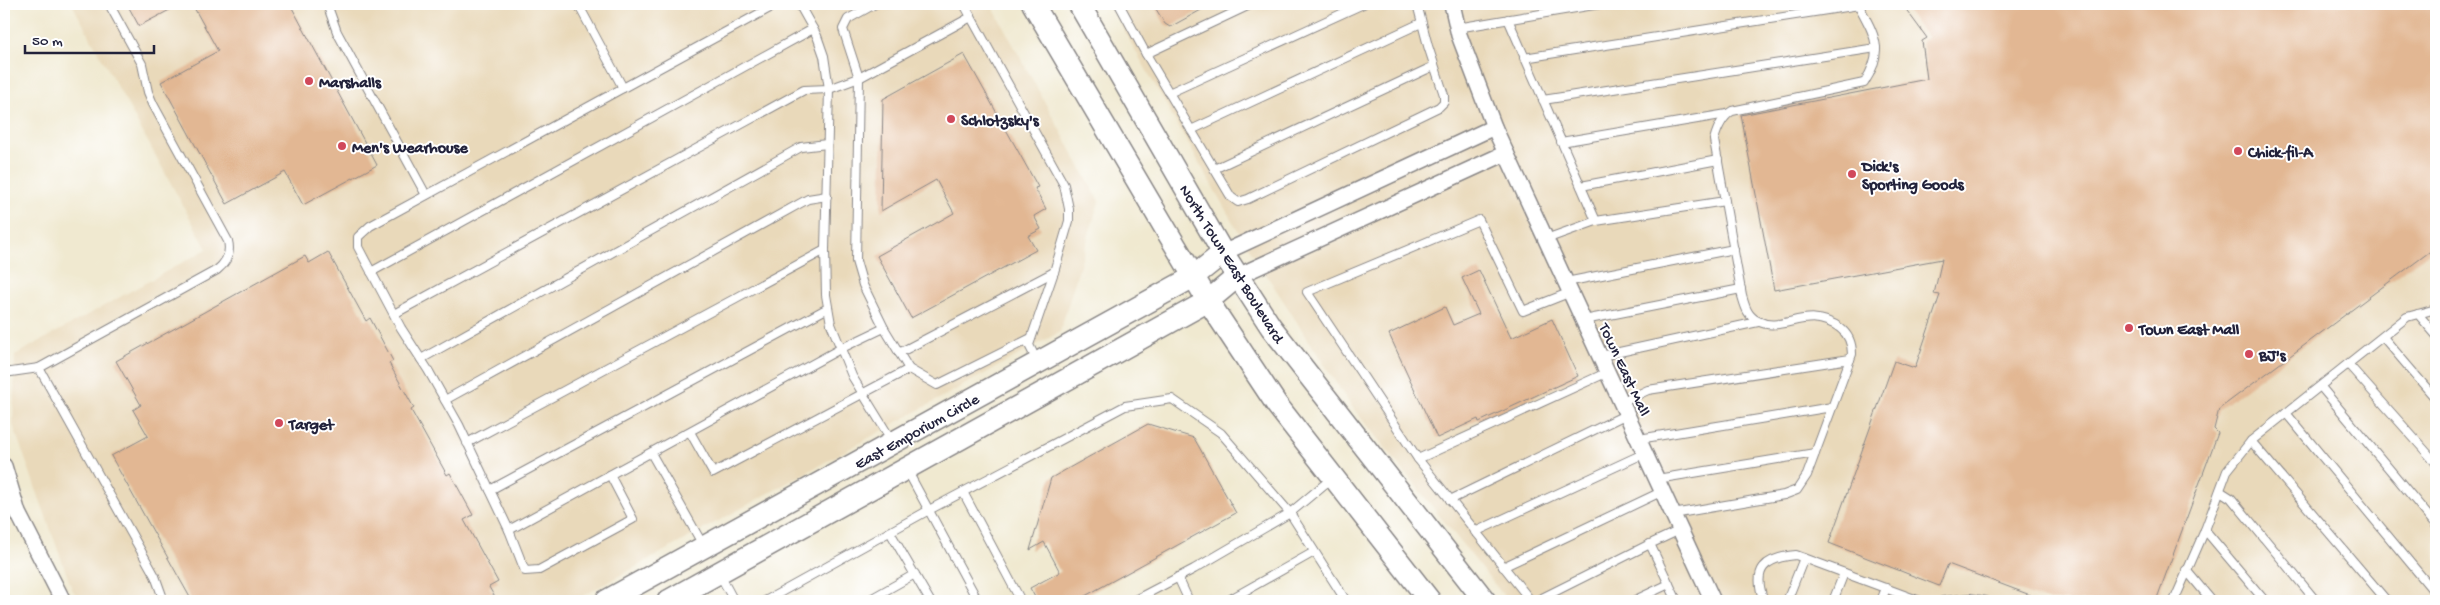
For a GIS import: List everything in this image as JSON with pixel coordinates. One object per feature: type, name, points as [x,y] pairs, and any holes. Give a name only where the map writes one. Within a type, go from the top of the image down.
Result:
[{"type":"main road","points":[[1033,4],[1193,277],[1277,405],[1430,601]]},
{"type":"main road","name":"North Town East Boulevard","points":[[1079,4],[1223,254],[1271,327],[1485,601]]},
{"type":"main road","name":"East Emporium Circle","points":[[606,601],[1193,277],[1223,254]]},
{"type":"main road","name":"East Emporium Circle","points":[[668,601],[907,470],[1208,301],[1238,276]]},
{"type":"main road","points":[[892,443],[907,470]]},
{"type":"main road","points":[[704,547],[719,573]]},
{"type":"street","name":"Town East Mall","points":[[1452,4],[1457,28],[1494,128],[1713,601]]},
{"type":"street","points":[[1223,254],[1494,128]]},
{"type":"street","points":[[1238,276],[1506,152]]},
{"type":"street","points":[[4,466],[18,513],[63,601]]},
{"type":"lane","points":[[4,373],[38,368],[217,270],[224,264],[229,253],[228,241],[153,104],[148,92],[142,64],[109,4]]},
{"type":"lane","points":[[328,4],[337,32],[426,195]]},
{"type":"lane","points":[[580,4],[623,88]]},
{"type":"lane","points":[[610,475],[633,519],[539,570],[525,570],[509,530],[467,442],[358,248],[358,237],[370,226],[777,4]]},
{"type":"lane","points":[[799,4],[813,29],[824,56],[829,89],[825,250],[828,308],[840,349],[892,443]]},
{"type":"lane","points":[[875,4],[848,19],[843,29],[860,78],[856,261],[863,285],[884,328],[909,369],[937,385],[1031,338]]},
{"type":"lane","points":[[964,4],[1064,185],[1069,221],[1029,345],[1038,363]]},
{"type":"lane","points":[[1119,4],[1146,54],[1214,169],[1231,197],[1238,202],[1248,199],[1439,107],[1444,102],[1444,95],[1421,23],[1417,4]]},
{"type":"lane","points":[[1146,54],[1252,4]]},
{"type":"lane","points":[[1169,93],[1363,4]]},
{"type":"lane","points":[[1457,28],[1600,4]]},
{"type":"lane","points":[[1524,58],[1858,4],[1876,40],[1870,73],[1864,83],[1744,107],[1727,114],[1561,142]]},
{"type":"lane","points":[[394,314],[804,90],[829,89],[860,78],[971,17]]},
{"type":"lane","points":[[1508,19],[1596,221]]},
{"type":"lane","points":[[1191,130],[1421,23]]},
{"type":"lane","points":[[371,272],[813,29]]},
{"type":"lane","points":[[1543,100],[1876,48]]},
{"type":"lane","points":[[1214,169],[1434,66]]},
{"type":"lane","points":[[1727,114],[1716,130],[1714,140],[1741,290],[1747,312],[1758,322]]},
{"type":"lane","points":[[421,359],[801,147],[827,144]]},
{"type":"lane","points":[[1581,186],[1718,160]]},
{"type":"lane","points":[[445,400],[808,199],[827,196]]},
{"type":"lane","points":[[1546,239],[1596,221],[1725,201]]},
{"type":"lane","points":[[1531,601],[1418,459],[1307,292],[1479,220],[1523,311],[1569,287],[1734,249]]},
{"type":"lane","points":[[467,442],[825,250]]},
{"type":"lane","points":[[899,353],[1054,272]]},
{"type":"lane","points":[[1584,320],[1741,290]]},
{"type":"lane","points":[[490,490],[828,308]]},
{"type":"lane","points":[[2174,601],[2205,530],[2227,471],[2251,441],[2407,317],[2436,309]]},
{"type":"lane","points":[[2418,314],[2436,335]]},
{"type":"lane","points":[[1601,356],[1758,322],[1774,324],[1813,317],[1832,322],[1845,331],[1852,346],[1850,359],[1807,475],[1797,490],[1784,495],[1673,514]]},
{"type":"lane","points":[[509,530],[840,349],[884,328]]},
{"type":"lane","points":[[2382,337],[2436,399]]},
{"type":"lane","points":[[1450,500],[1625,408],[1648,390],[1850,359]]},
{"type":"lane","points":[[2348,364],[2436,464]]},
{"type":"lane","points":[[38,368],[155,576],[164,601]]},
{"type":"lane","points":[[690,432],[713,473],[909,369]]},
{"type":"lane","points":[[1418,459],[1608,372]]},
{"type":"lane","points":[[2320,387],[2436,525]]},
{"type":"lane","points":[[765,601],[929,510],[1125,406],[1172,399],[1221,434],[1290,513],[1346,601]]},
{"type":"lane","points":[[1475,532],[1642,446],[1832,407]]},
{"type":"lane","points":[[2286,413],[2436,594]]},
{"type":"lane","points":[[2251,441],[2387,601]]},
{"type":"lane","points":[[651,453],[704,547]]},
{"type":"lane","points":[[1503,567],[1660,485],[1815,453]]},
{"type":"lane","points":[[907,470],[978,601]]},
{"type":"lane","points":[[1133,601],[1178,578],[1290,513],[1333,477]]},
{"type":"lane","points":[[2220,491],[2231,498],[2316,601]]},
{"type":"lane","points":[[963,492],[1021,601]]},
{"type":"lane","points":[[1536,601],[1680,530]]},
{"type":"lane","points":[[2205,530],[2265,601]]},
{"type":"lane","points":[[890,532],[930,601]]},
{"type":"lane","points":[[1650,544],[1677,601]]},
{"type":"lane","points":[[1227,601],[1314,552]]},
{"type":"lane","points":[[1764,601],[1758,586],[1759,574],[1767,564],[1781,556],[1796,555],[1920,601]]},
{"type":"lane","points":[[1787,601],[1804,558]]},
{"type":"lane","points":[[2186,570],[2212,601]]},
{"type":"lane","points":[[719,573],[734,601]]},
{"type":"lane","points":[[1833,601],[1844,573]]},
{"type":"lane","points":[[867,601],[914,574]]},
{"type":"lane","points":[[1178,578],[1189,601]]},
{"type":"lane","points":[[1633,601],[1669,584]]},
{"type":"lane","points":[[1881,601],[1886,588]]},
{"type":"lane","points":[[1943,601],[1986,601]]},
{"type":"shaded area","points":[[72,4],[991,4],[1099,201],[1060,332],[574,601],[80,601],[72,589],[13,425],[15,355],[207,249]]},
{"type":"shaded area","points":[[1109,4],[2436,4],[2436,601],[1508,601],[1349,403],[1235,226]]},
{"type":"building","points":[[127,4],[181,4],[139,26]]},
{"type":"building","points":[[192,4],[290,4],[377,165],[303,205],[285,172],[227,204],[161,82],[218,51]]},
{"type":"building","points":[[1153,4],[1212,4],[1170,27],[1165,24]]},
{"type":"building","name":"Town East Mall","points":[[1902,4],[2436,4],[2436,247],[2219,409],[2214,429],[2218,433],[2156,601],[2046,601],[1948,564],[1939,586],[1829,543],[1894,361],[1915,368],[1940,295],[1934,294],[1942,259],[1774,290],[1741,115],[1927,79],[1922,41],[1927,38]]},
{"type":"building","points":[[964,54],[1038,187],[1035,188],[1046,209],[1034,216],[1041,229],[1028,236],[1036,250],[911,318],[877,256],[954,213],[936,180],[881,211],[883,99]]},
{"type":"building","name":"Target","points":[[328,252],[366,321],[370,318],[393,361],[389,363],[414,408],[411,410],[447,475],[450,473],[473,515],[464,520],[498,582],[489,587],[497,601],[192,601],[111,456],[148,436],[133,410],[141,405],[116,361],[305,256],[309,263]]},
{"type":"building","points":[[1479,270],[1511,338],[1552,319],[1578,376],[1479,422],[1478,419],[1437,438],[1389,334],[1445,307],[1453,325],[1479,314],[1462,278]]},
{"type":"building","points":[[1148,424],[1194,438],[1236,513],[1076,601],[1037,601],[1030,588],[1060,572],[1044,542],[1030,550],[1051,478]]},
{"type":"place","name":"Marshalls","points":[[309,81]]},
{"type":"place","name":"Schlotzsky's","points":[[951,119]]},
{"type":"place","name":"Men's Wearhouse","points":[[342,146]]},
{"type":"place","name":"Chick-fil-A","points":[[2238,151]]},
{"type":"place","name":"Dick's Sporting Goods","points":[[1852,174]]},
{"type":"place","name":"Town East Mall","points":[[2129,328]]},
{"type":"place","name":"BJ's","points":[[2249,354]]},
{"type":"place","name":"Target","points":[[279,423]]}]
